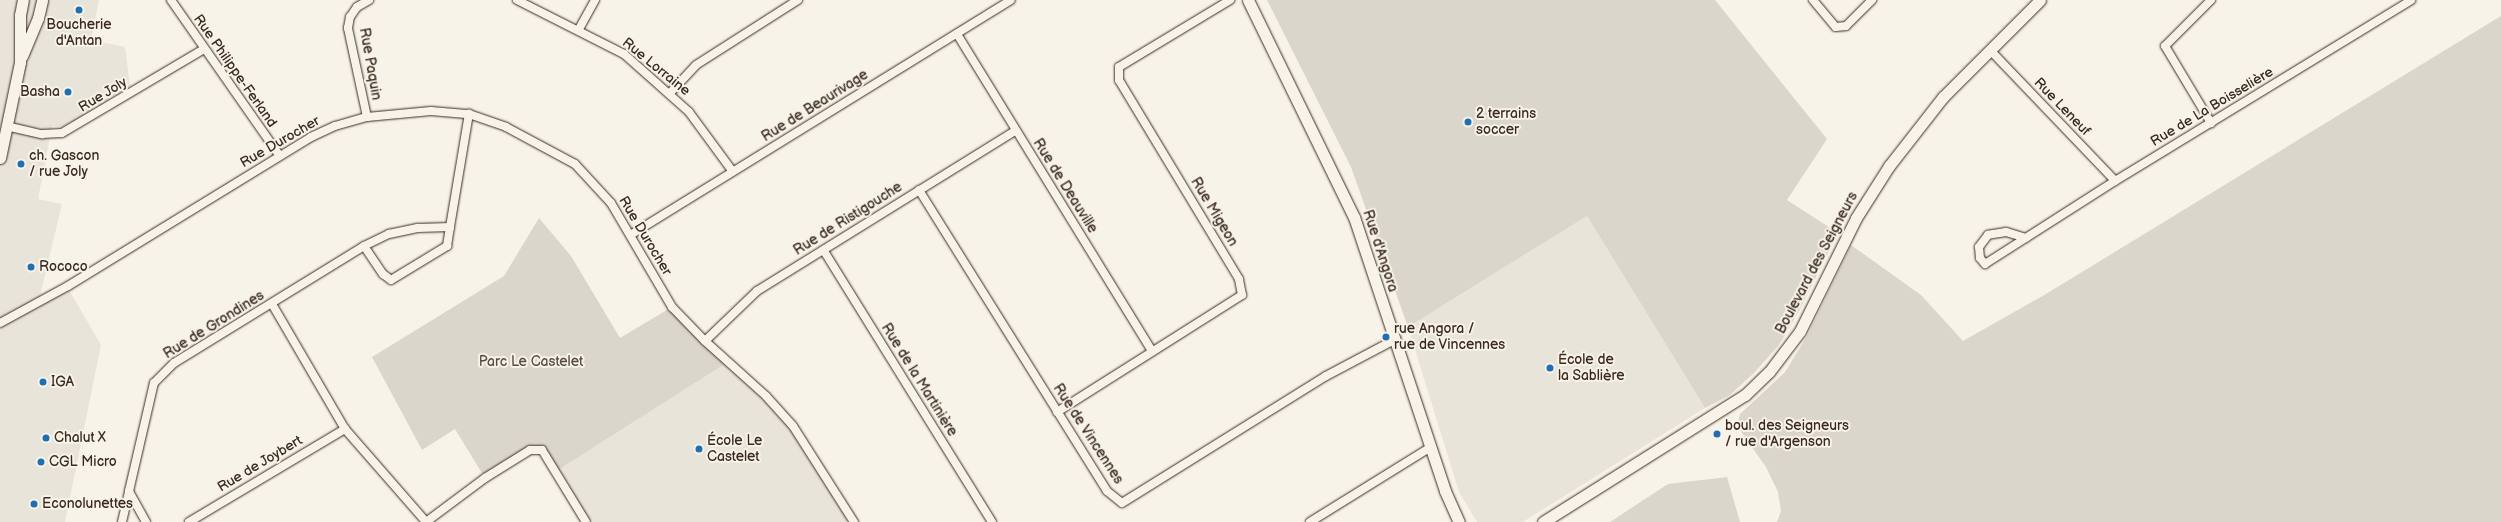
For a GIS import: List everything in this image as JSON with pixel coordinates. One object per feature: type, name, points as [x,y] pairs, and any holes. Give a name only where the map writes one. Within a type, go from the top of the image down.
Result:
[{"type":"street","points":[[20,62],[20,15],[23,0]]},
{"type":"street","points":[[0,158],[20,62],[38,18],[42,0]]},
{"type":"street","name":"Rue Philippe-Ferland","points":[[171,0],[280,156]]},
{"type":"street","name":"Rue Paquin","points":[[366,117],[348,28],[350,16],[357,7],[369,0]]},
{"type":"street","name":"Rue Lorraine","points":[[517,0],[578,29],[624,54],[670,93],[689,112],[733,172]]},
{"type":"street","points":[[578,29],[595,0]]},
{"type":"street","points":[[670,93],[696,65],[798,0]]},
{"type":"street","name":"Rue de Beaurivage","points":[[632,234],[1011,0]]},
{"type":"street","name":"Rue Migeon","points":[[1057,412],[1242,295],[1239,279],[1119,80],[1119,67],[1230,0]]},
{"type":"street","name":"Rue d'Angora","points":[[1248,0],[1342,189],[1354,217],[1445,491],[1459,522]]},
{"type":"street","points":[[1813,0],[1836,27],[1846,26],[1872,0]]},
{"type":"street","name":"Boulevard des Seigneurs","points":[[1543,522],[1745,395],[1769,372],[1800,331],[1856,218],[1889,166],[1943,97],[2040,0]]},
{"type":"street","points":[[2211,0],[2165,46],[2211,123]]},
{"type":"street","name":"Rue de La Boisselière","points":[[2026,238],[2006,232],[1996,231],[1988,235],[1979,247],[1980,258],[1985,264],[2026,238],[2115,181],[2411,0]]},
{"type":"street","name":"Rue de Deauville","points":[[957,34],[1015,131],[1152,351]]},
{"type":"street","name":"Rue Joly","points":[[6,126],[42,134],[62,133],[204,49]]},
{"type":"street","name":"Rue Leneuf","points":[[1990,50],[2115,181]]},
{"type":"street","name":"Rue Durocher","points":[[0,324],[63,289],[280,156],[335,126],[366,117],[431,111],[469,114],[506,127],[575,164],[611,203],[632,234],[672,307],[705,341],[766,396],[793,426],[850,521]]},
{"type":"street","points":[[364,246],[383,274],[391,280],[447,246],[469,114]]},
{"type":"street","name":"Rue de Ristigouche","points":[[705,341],[757,291],[824,251],[1015,131]]},
{"type":"street","name":"Rue de Vincennes","points":[[919,190],[1107,491],[1122,503],[1326,376],[1394,340]]},
{"type":"street","name":"Rue de Grondines","points":[[122,522],[154,383],[174,363],[364,246],[389,234],[418,228],[450,227]]},
{"type":"street","name":"Rue de la Martinière","points":[[824,251],[992,522]]},
{"type":"street","points":[[272,304],[345,429],[426,522],[485,478],[530,450],[542,450],[586,522]]},
{"type":"street","name":"Rue de Joybert","points":[[190,522],[345,429]]},
{"type":"street","points":[[1310,522],[1431,447]]},
{"type":"street","points":[[129,492],[146,522]]},
{"type":"shaded area","points":[[0,0],[99,0],[91,40],[125,47],[130,86],[64,127],[52,126],[38,199],[62,204],[40,296],[65,283],[101,345],[65,522],[0,522]]},
{"type":"shaded area","name":"École de la Sablière","points":[[1587,216],[1705,408],[1523,522],[1477,522],[1459,492],[1408,327]]},
{"type":"shaded area","name":"École Le Castelet","points":[[728,362],[793,426],[851,518],[845,522],[586,522],[555,472]]},
{"type":"green space","points":[[1267,0],[1715,0],[1827,139],[1787,200],[1838,233],[1799,311],[1779,345],[1754,373],[1730,395],[1705,408],[1587,216],[1408,327],[1351,167]]},
{"type":"green space","points":[[2501,16],[2501,522],[1777,522],[1781,511],[1778,492],[1766,467],[1737,426],[1740,414],[1785,372],[1807,336],[1851,245],[1921,295],[1963,341],[2046,294]]},
{"type":"green space","name":"Parc Le Castelet","points":[[539,218],[571,256],[620,338],[672,307],[728,362],[555,472],[542,450],[530,450],[485,478],[455,429],[422,450],[372,357],[504,276]]},
{"type":"green space","points":[[1727,477],[1740,522],[1610,522],[1668,484]]},
{"type":"place","name":"Boucherie d'Antan","points":[[79,10]]},
{"type":"place","name":"Basha","points":[[68,92]]},
{"type":"place","name":"2 terrains soccer","points":[[1468,122]]},
{"type":"place","name":"ch. Gascon / rue Joly","points":[[21,164]]},
{"type":"place","name":"Rococo","points":[[31,267]]},
{"type":"place","name":"rue Angora / rue de Vincennes","points":[[1386,337]]},
{"type":"place","name":"École de la Sablière","points":[[1550,368]]},
{"type":"place","name":"IGA","points":[[43,382]]},
{"type":"place","name":"boul. des Seigneurs / rue d'Argenson","points":[[1717,434]]},
{"type":"place","name":"Chalut X","points":[[46,438]]},
{"type":"place","name":"École Le Castelet","points":[[699,449]]},
{"type":"place","name":"CGL Micro","points":[[41,462]]},
{"type":"place","name":"Econolunettes","points":[[34,504]]}]
